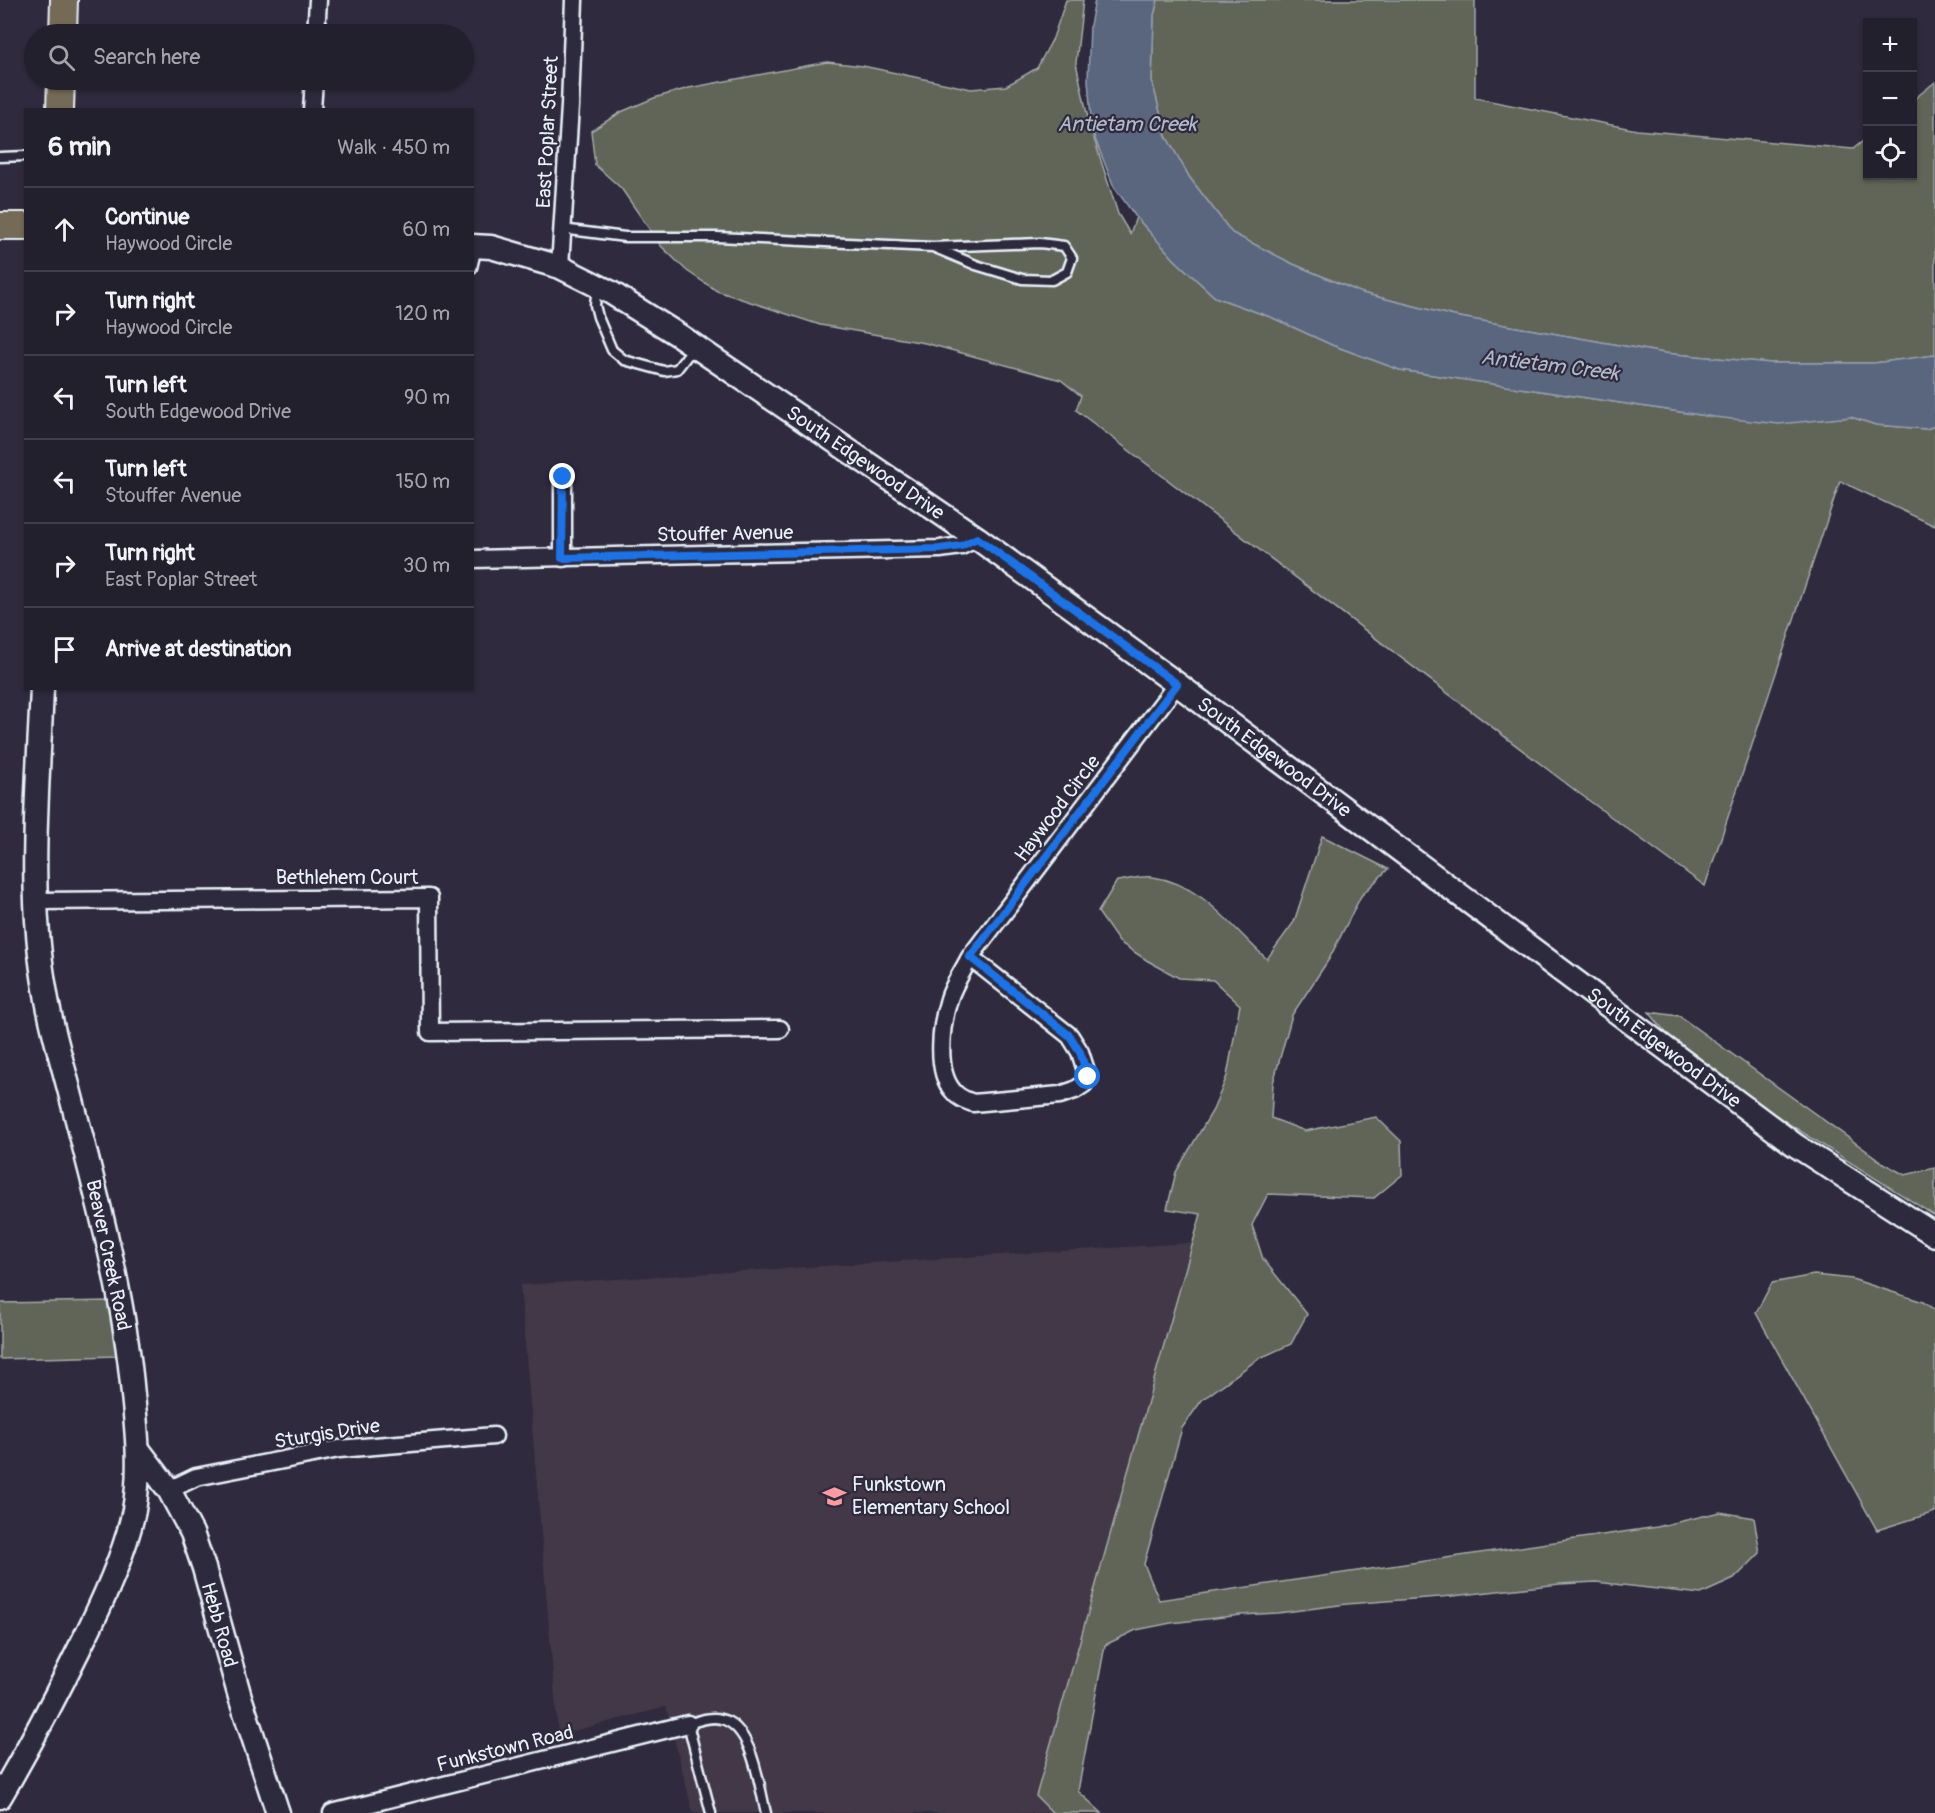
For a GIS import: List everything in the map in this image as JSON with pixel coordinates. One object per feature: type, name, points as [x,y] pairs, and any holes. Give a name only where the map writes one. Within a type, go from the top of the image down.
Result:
[{"type":"main road","points":[[63,24],[64,0]]},
{"type":"main road","points":[[60,108],[61,90]]},
{"type":"main road","points":[[0,226],[24,226]]},
{"type":"main road","name":"South Edgewood Drive","points":[[474,253],[492,248],[560,267],[610,292],[695,346],[977,538],[1177,684],[1795,1145],[1935,1235]]},
{"type":"main road","name":"Beaver Creek Road","points":[[0,1797],[43,1722],[102,1601],[134,1509],[138,1449],[126,1326],[109,1245],[46,997],[38,949],[35,901],[42,690]]},
{"type":"main road","name":"Hebb Road","points":[[138,1449],[169,1490],[192,1533],[240,1696],[278,1813]]},
{"type":"street","points":[[317,24],[318,0]]},
{"type":"street","name":"East Poplar Street","points":[[560,267],[574,0]]},
{"type":"street","points":[[312,108],[313,90]]},
{"type":"street","points":[[562,558],[563,477]]},
{"type":"street","name":"Stouffer Avenue","points":[[474,559],[940,549],[961,546],[977,538]]},
{"type":"street","name":"Haywood Circle","points":[[970,957],[1070,1036],[1085,1065],[1088,1077],[1084,1084],[1060,1095],[973,1103],[961,1099],[945,1078],[941,1058],[942,1031],[949,998],[970,957],[1177,684]]},
{"type":"street","name":"Bethlehem Court","points":[[35,901],[429,898],[430,1032],[780,1029]]},
{"type":"street","name":"Sturgis Drive","points":[[169,1490],[196,1477],[339,1449],[494,1436]]},
{"type":"street","name":"Funkstown Road","points":[[332,1813],[688,1724]]},
{"type":"lane","points":[[0,157],[24,156]]},
{"type":"lane","points":[[562,229],[625,237],[717,237],[933,247],[1041,243],[1064,246],[1072,258],[1066,272],[1052,280],[1022,279],[976,265],[933,247]]},
{"type":"lane","points":[[597,286],[595,305],[597,317],[612,350],[624,360],[664,371],[677,369],[695,346]]},
{"type":"lane","points":[[711,1813],[688,1724],[710,1718],[722,1719],[735,1725],[744,1735],[766,1813]]},
{"type":"shaded area","name":"Funkstown Elementary School","points":[[1205,1242],[1045,1790],[1069,1813],[693,1813],[666,1707],[558,1735],[520,1285]]},
{"type":"green space","points":[[1066,0],[1083,0],[1076,63],[1089,123],[1118,214],[1130,234],[1136,217],[1175,260],[1215,297],[1400,370],[1714,417],[1815,420],[1851,417],[1876,425],[1926,429],[1935,426],[1935,526],[1840,481],[1705,886],[1576,791],[1076,410],[1081,396],[1061,380],[925,343],[820,325],[717,291],[687,271],[661,246],[621,188],[595,165],[591,131],[621,112],[654,98],[689,88],[827,62],[863,66],[971,89],[1006,86],[1037,68],[1053,38]]},
{"type":"green space","points":[[1158,0],[1475,0],[1475,98],[1637,130],[1853,149],[1863,141],[1863,180],[1917,180],[1917,97],[1935,82],[1935,355],[1874,363],[1771,363],[1664,353],[1454,316],[1362,293],[1293,264],[1232,233],[1190,178],[1166,136],[1152,81],[1154,15]]},
{"type":"green space","points":[[1322,836],[1388,869],[1361,896],[1329,959],[1292,1015],[1273,1083],[1271,1118],[1305,1131],[1376,1117],[1401,1141],[1402,1175],[1374,1198],[1268,1194],[1252,1225],[1263,1259],[1307,1314],[1291,1344],[1258,1359],[1202,1400],[1182,1428],[1144,1564],[1159,1600],[1657,1527],[1720,1512],[1754,1518],[1760,1553],[1734,1579],[1701,1594],[1596,1582],[1560,1584],[1241,1615],[1171,1623],[1136,1630],[1105,1645],[1078,1791],[1102,1813],[1053,1813],[1036,1796],[1201,1214],[1167,1209],[1176,1172],[1213,1110],[1227,1076],[1240,1005],[1213,980],[1179,978],[1148,961],[1119,942],[1098,912],[1117,881],[1153,877],[1171,881],[1187,888],[1216,909],[1267,959],[1294,922]]},
{"type":"green space","points":[[1649,1012],[1679,1016],[1885,1164],[1905,1175],[1935,1168],[1935,1216],[1688,1060]]},
{"type":"green space","points":[[1814,1275],[1852,1279],[1923,1302],[1935,1310],[1935,1512],[1877,1530],[1756,1313],[1772,1283]]},
{"type":"green space","points":[[110,1301],[119,1356],[0,1359],[0,1303]]},
{"type":"water","name":"Antietam Creek","points":[[1095,0],[1158,0],[1154,15],[1152,81],[1166,136],[1190,178],[1232,233],[1293,264],[1362,293],[1454,316],[1664,353],[1771,363],[1874,363],[1935,355],[1935,426],[1926,429],[1876,425],[1851,417],[1779,424],[1714,417],[1400,370],[1215,297],[1175,260],[1136,217],[1114,187],[1092,131],[1088,80],[1090,25]]},
{"type":"place","name":"Funkstown Elementary School","points":[[834,1496]]},
{"type":"route","points":[[563,477],[562,558],[940,549],[961,546],[977,538],[1177,684],[970,957],[1070,1036],[1080,1052],[1088,1077]]}]
